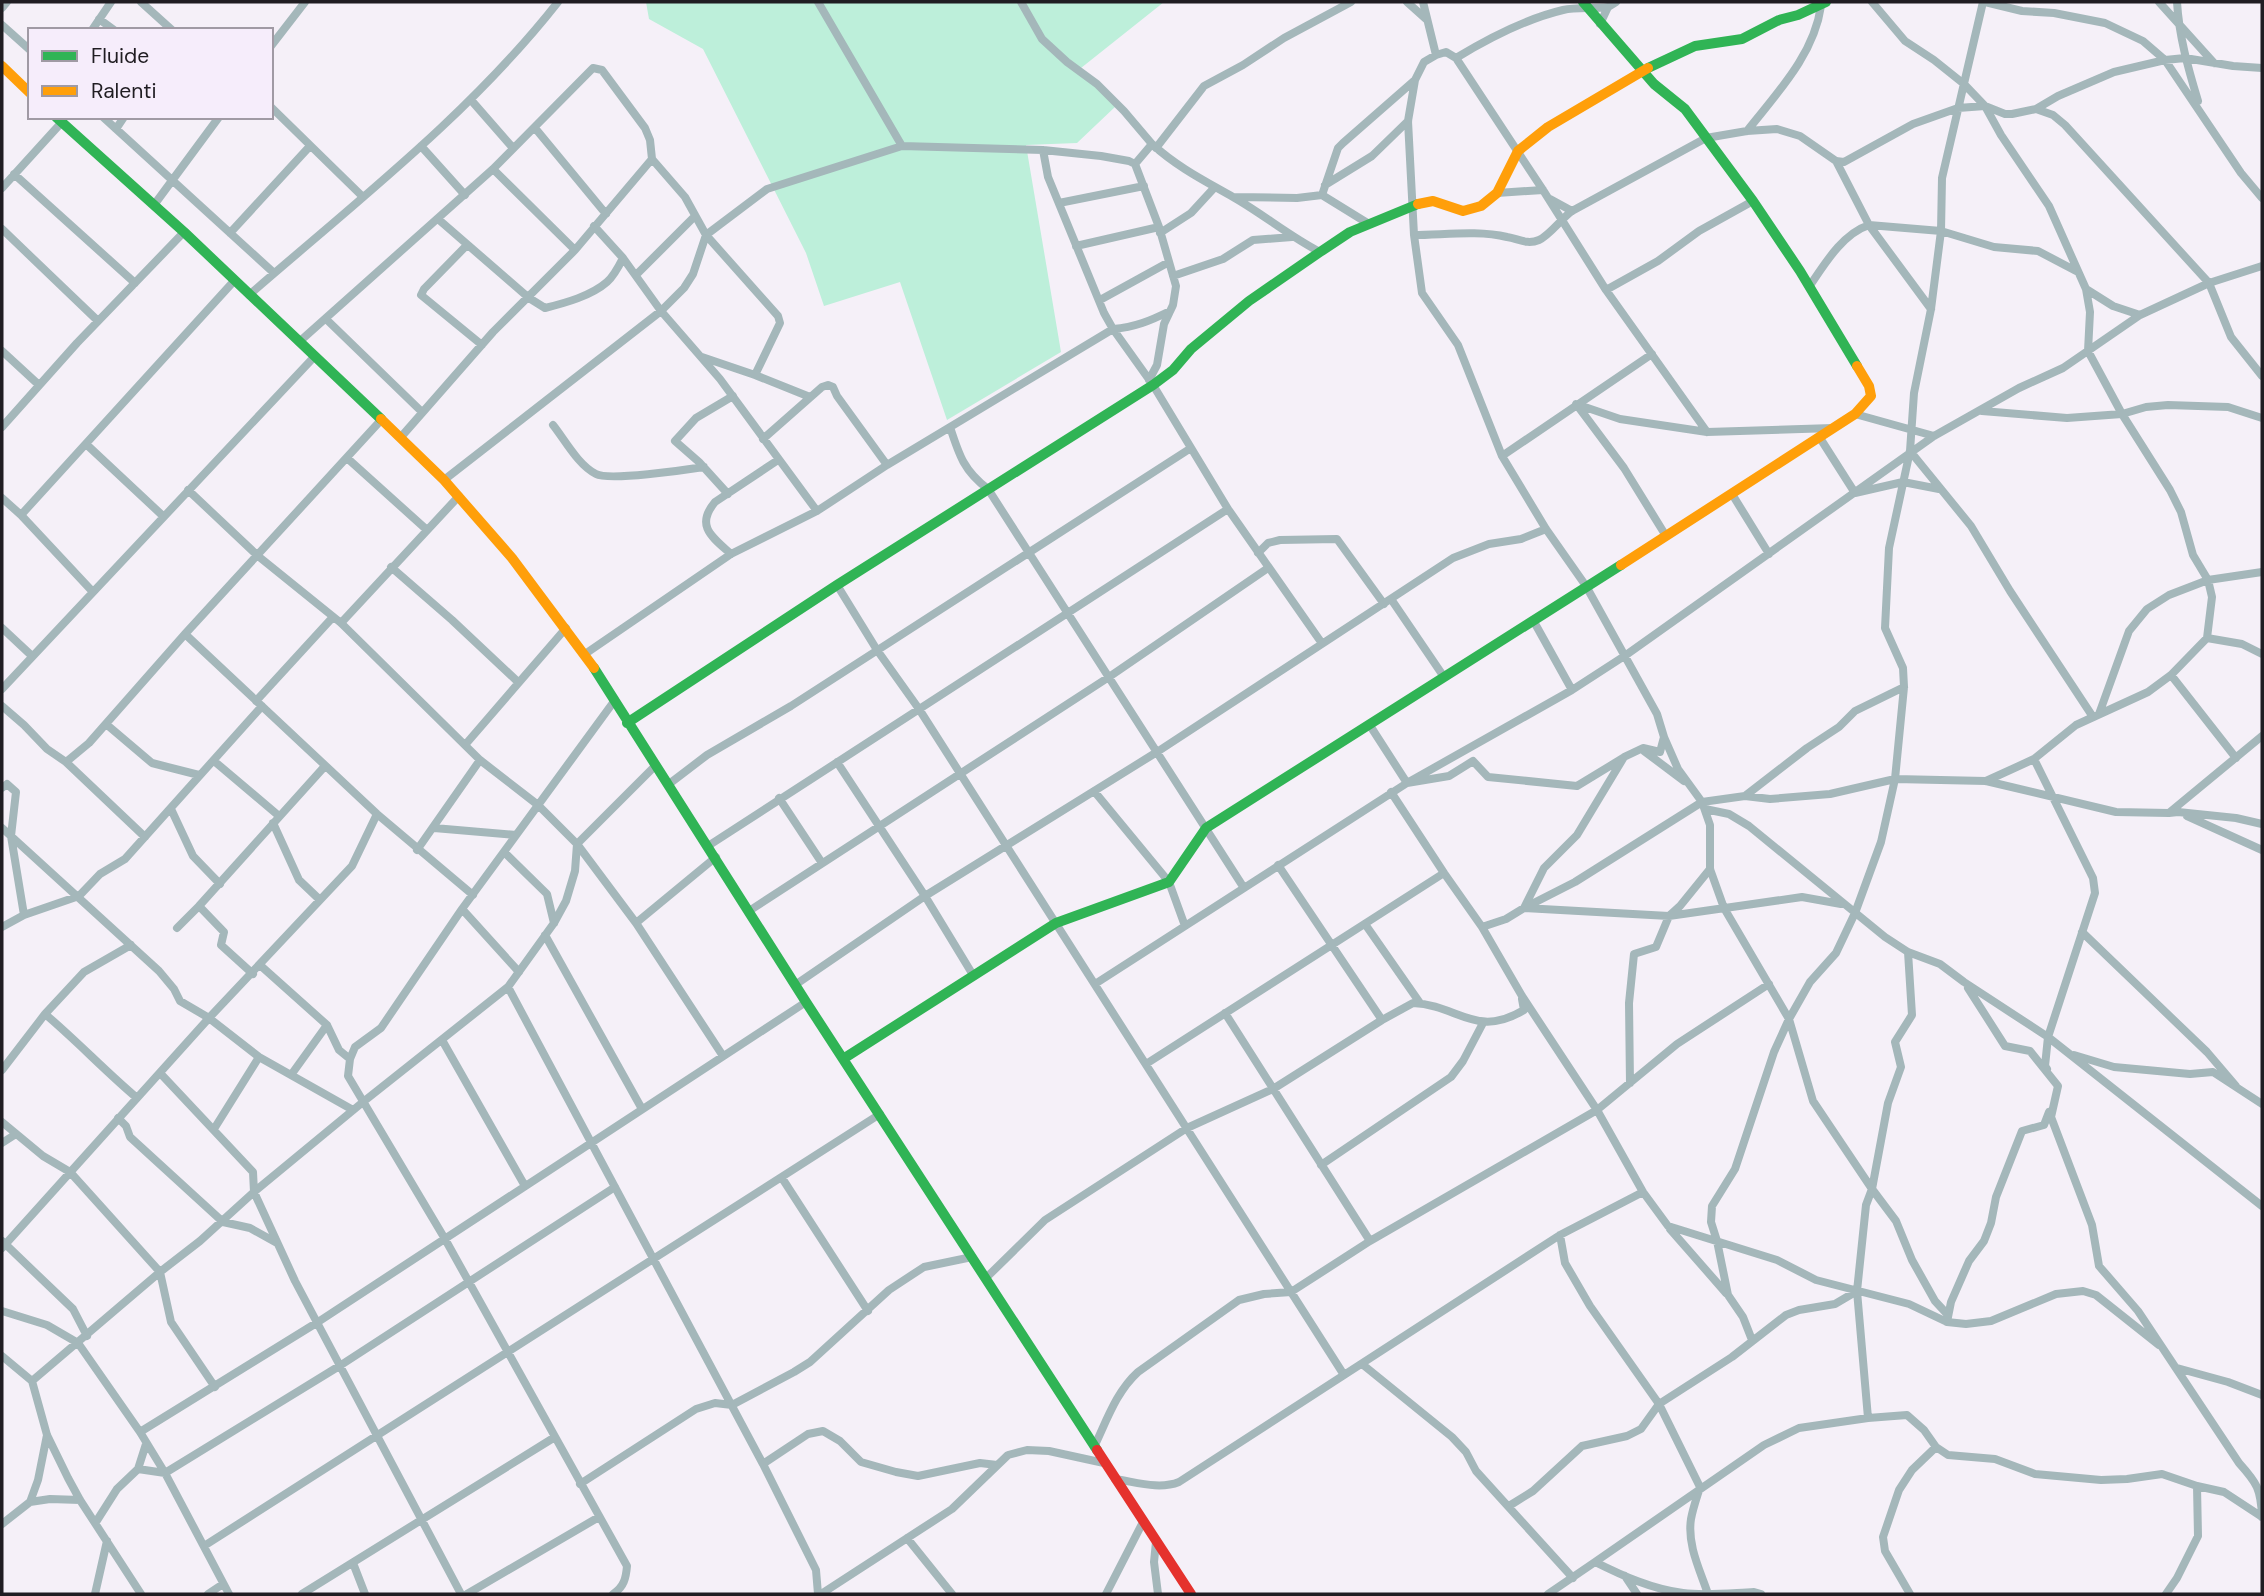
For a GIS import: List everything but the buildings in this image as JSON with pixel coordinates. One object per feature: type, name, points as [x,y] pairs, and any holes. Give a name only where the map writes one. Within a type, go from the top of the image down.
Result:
[{"type":"street","points":[[2,8],[7,2]]},
{"type":"street","points":[[93,28],[111,2]]},
{"type":"street","points":[[141,2],[167,28]]},
{"type":"street","points":[[273,43],[305,2]]},
{"type":"street","points":[[249,295],[471,100],[538,28],[558,2]]},
{"type":"street","points":[[818,2],[902,146]]},
{"type":"street","points":[[1021,2],[1042,39],[1097,84],[1170,161],[1233,197],[1292,237],[1320,251]]},
{"type":"street","points":[[1135,164],[1154,146],[1203,86],[1351,2]]},
{"type":"street","points":[[1407,2],[1426,19]]},
{"type":"street","points":[[1423,2],[1436,55]]},
{"type":"street","points":[[1600,24],[1608,8],[1616,2]]},
{"type":"street","points":[[1872,2],[1905,41],[1964,84],[1985,106],[2049,206],[2086,289],[2090,312],[2088,351],[2181,512],[2193,555],[2208,580],[2211,597],[2207,638],[2171,675],[2148,692],[2076,725],[2034,759],[1986,781]]},
{"type":"street","points":[[1728,1295],[1711,1222],[1712,1206],[1735,1169],[1774,1052],[1789,1019],[1810,982],[1836,953],[1855,913],[1881,842],[1895,779],[1904,687],[1903,668],[1885,628],[1889,548],[1910,451],[1914,393],[1931,309],[1941,232],[1942,178],[1984,2],[2105,23],[2143,41],[2165,60],[2200,108],[2241,173],[2262,198]]},
{"type":"street","points":[[2158,2],[2214,63]]},
{"type":"street","points":[[2178,2],[2185,58],[2200,108]]},
{"type":"street","points":[[627,723],[1173,370],[1191,349],[1253,297],[1350,232],[1425,201],[1463,211],[1481,206],[1497,193],[1518,151],[1548,127],[1643,69],[1695,46],[1742,39],[1779,20],[1823,4]]},
{"type":"street","points":[[1747,131],[1792,73],[1812,40],[1823,4]]},
{"type":"street","points":[[1456,58],[1495,35],[1530,21],[1586,6],[1608,8]]},
{"type":"street","points":[[843,1059],[1056,923],[1169,882],[1206,828],[1820,438],[1868,402],[1871,396],[1869,386],[1753,201],[1685,109],[1654,83],[1586,6]]},
{"type":"street","points":[[99,19],[111,28]]},
{"type":"street","points":[[2,25],[28,48]]},
{"type":"street","points":[[1707,432],[1606,290],[1456,58],[1446,52],[1424,62],[1415,80],[1408,121],[1413,236],[1422,293],[1458,345],[1502,456],[1546,529],[1586,586],[1626,655],[1657,714],[1678,769],[1704,806],[1710,825],[1710,869],[1724,908],[1789,1019],[1813,1101],[1896,1221],[1912,1260],[1948,1318]]},
{"type":"street","points":[[1836,161],[1850,161],[1913,124],[1958,108],[1985,106],[2005,114],[2036,108],[2114,72],[2165,60],[2185,58],[2262,68]]},
{"type":"street","points":[[2,66],[28,91]]},
{"type":"street","points":[[299,342],[465,195],[593,68],[598,68],[645,128],[650,140],[652,159],[685,197],[706,236],[778,316],[780,323],[755,375]]},
{"type":"street","points":[[1632,76],[1654,83]]},
{"type":"street","points":[[1322,195],[1338,148],[1415,80]]},
{"type":"street","points":[[471,100],[513,148]]},
{"type":"street","points":[[2036,108],[2053,115],[2065,125],[2209,283],[2231,337],[2262,376]]},
{"type":"street","points":[[273,109],[362,196]]},
{"type":"street","points":[[105,119],[274,273]]},
{"type":"street","points":[[116,129],[123,119]]},
{"type":"street","points":[[154,205],[218,119]]},
{"type":"street","points":[[2,188],[59,120],[184,232],[401,437],[459,496],[512,558],[585,654],[795,985],[1191,1594]]},
{"type":"street","points":[[1325,185],[1372,156],[1408,121]]},
{"type":"street","points":[[535,128],[606,214]]},
{"type":"street","points":[[1413,236],[1506,236],[1526,243],[1542,239],[1572,211],[1706,138],[1777,129],[1800,136],[1836,161],[1869,225],[1931,309]]},
{"type":"street","points":[[230,233],[310,146]]},
{"type":"street","points":[[421,146],[465,195]]},
{"type":"street","points":[[444,480],[661,311],[684,288],[693,274],[706,236],[767,189],[902,146],[1043,150],[1129,160],[1135,164],[1176,286],[1164,324],[1151,383]]},
{"type":"street","points":[[1043,150],[1048,177],[1113,329],[1151,383],[1228,509],[1321,642]]},
{"type":"street","points":[[401,437],[482,345],[575,250],[652,159]]},
{"type":"street","points":[[493,169],[575,250]]},
{"type":"street","points":[[14,174],[135,283]]},
{"type":"street","points":[[1059,203],[1144,186]]},
{"type":"street","points":[[1076,246],[1159,230],[1191,213],[1214,188]]},
{"type":"street","points":[[1497,193],[1545,193],[1572,211]]},
{"type":"street","points":[[1233,197],[1297,198],[1322,195],[1369,224]]},
{"type":"street","points":[[1606,290],[1658,261],[1699,231],[1753,201]]},
{"type":"street","points":[[636,275],[695,216]]},
{"type":"street","points":[[438,219],[545,309],[571,301],[608,281],[623,258]]},
{"type":"street","points":[[1809,287],[1831,255],[1859,229],[1869,225],[1941,232],[1994,247],[2038,251],[2078,272]]},
{"type":"street","points":[[594,226],[623,258],[661,311],[733,396],[817,511]]},
{"type":"street","points":[[2,229],[98,321]]},
{"type":"street","points":[[2,427],[98,321],[184,232]]},
{"type":"street","points":[[1173,276],[1223,259],[1253,240],[1292,237]]},
{"type":"street","points":[[467,245],[421,295],[482,345]]},
{"type":"street","points":[[1100,300],[1169,262]]},
{"type":"street","points":[[1095,984],[1391,792],[1572,690],[1626,655],[1934,436],[2019,388],[2063,368],[2140,314],[2209,283],[2262,266]]},
{"type":"street","points":[[21,515],[234,281]]},
{"type":"street","points":[[2086,289],[2113,306],[2140,314]]},
{"type":"street","points":[[585,654],[731,554],[817,511],[887,465],[1113,329],[1147,323],[1170,311]]},
{"type":"street","points":[[326,319],[422,412]]},
{"type":"street","points":[[2,351],[39,385]]},
{"type":"street","points":[[1502,456],[1652,354]]},
{"type":"street","points":[[2,689],[315,356]]},
{"type":"street","points":[[701,356],[810,397]]},
{"type":"street","points":[[763,439],[822,387],[828,385],[833,387],[887,465]]},
{"type":"street","points":[[728,494],[704,467],[675,441],[696,418],[733,396]]},
{"type":"street","points":[[1868,402],[1877,420]]},
{"type":"street","points":[[1576,404],[1620,419],[1707,432],[1833,428]]},
{"type":"street","points":[[1576,404],[1624,468],[1666,536]]},
{"type":"street","points":[[1982,411],[2067,418],[2122,414],[2146,407],[2202,406],[2228,407],[2262,418]]},
{"type":"street","points":[[1855,414],[1934,436]]},
{"type":"street","points":[[66,762],[89,743],[184,634],[382,419]]},
{"type":"street","points":[[553,425],[585,466],[598,476],[704,467]]},
{"type":"street","points":[[950,428],[960,457],[972,477],[988,489],[1244,888]]},
{"type":"street","points":[[1820,438],[1855,493]]},
{"type":"street","points":[[86,444],[163,516]]},
{"type":"street","points":[[669,785],[707,755],[791,706],[1191,448]]},
{"type":"street","points":[[1910,451],[1971,526],[2010,591],[2096,715]]},
{"type":"street","points":[[347,458],[427,530]]},
{"type":"street","points":[[731,554],[711,536],[706,520],[708,511],[715,502],[778,460]]},
{"type":"street","points":[[1855,493],[1903,482],[1940,489]]},
{"type":"street","points":[[188,490],[258,556],[341,624],[480,760],[538,805],[578,844],[636,923],[723,1056]]},
{"type":"street","points":[[1732,494],[1769,554]]},
{"type":"street","points":[[341,624],[459,496]]},
{"type":"street","points":[[2,499],[21,515],[92,591]]},
{"type":"street","points":[[708,846],[1228,509]]},
{"type":"street","points":[[795,985],[925,896],[1157,752],[1321,642],[1388,602],[1453,558],[1489,544],[1521,539],[1546,529]]},
{"type":"street","points":[[1258,553],[1268,543],[1280,540],[1337,540],[1444,677]]},
{"type":"street","points":[[391,567],[518,682]]},
{"type":"street","points":[[749,912],[1109,677],[1268,568]]},
{"type":"street","points":[[2096,715],[2129,631],[2147,610],[2169,595],[2208,580],[2262,572]]},
{"type":"street","points":[[837,585],[877,650],[919,709],[1344,1376]]},
{"type":"street","points":[[2,927],[24,915],[79,896],[100,874],[125,859],[214,761],[333,617]]},
{"type":"street","points":[[1533,620],[1572,690]]},
{"type":"street","points":[[2,628],[32,656]]},
{"type":"street","points":[[465,745],[566,628]]},
{"type":"street","points":[[184,634],[377,814],[473,895]]},
{"type":"street","points":[[2207,638],[2242,644],[2262,654]]},
{"type":"street","points":[[2171,675],[2236,758]]},
{"type":"street","points":[[1745,796],[1839,727],[1855,711],[1904,687]]},
{"type":"street","points":[[613,1594],[619,1591],[626,1578],[627,1566],[445,1239],[348,1076],[355,1047],[381,1028],[462,908],[615,700]]},
{"type":"street","points":[[2,706],[145,837]]},
{"type":"street","points":[[106,724],[152,762],[199,775]]},
{"type":"street","points":[[1369,724],[1407,783]]},
{"type":"street","points":[[2173,812],[2262,736]]},
{"type":"street","points":[[1407,783],[1448,776],[1473,761],[1488,777],[1577,786],[1643,748],[1660,752],[1664,737]]},
{"type":"street","points":[[1524,908],[1544,868],[1577,835],[1624,757],[1644,750],[1691,787]]},
{"type":"street","points":[[2034,759],[2093,878],[2095,893],[2048,1037],[2045,1066],[2058,1086],[2051,1117],[2092,1225],[2099,1266],[2137,1311],[2239,1462],[2255,1479],[2261,1493],[2262,1517]]},
{"type":"street","points":[[417,850],[480,760]]},
{"type":"street","points":[[214,761],[276,819],[299,880],[320,900]]},
{"type":"street","points":[[837,762],[973,975]]},
{"type":"street","points":[[32,1381],[353,1110],[508,987],[554,923],[566,901],[575,872],[578,844],[656,765]]},
{"type":"street","points":[[177,928],[325,766]]},
{"type":"street","points":[[1482,927],[1506,919],[1575,882],[1704,806],[1745,796],[1770,800],[1830,794],[1895,779],[1986,781],[2116,812],[2173,812],[2236,818],[2262,824]]},
{"type":"street","points":[[2,788],[7,784],[16,792],[11,836],[24,915]]},
{"type":"street","points":[[1094,791],[1169,882],[1185,926]]},
{"type":"street","points":[[1391,792],[1482,927],[1522,996],[1597,1110],[1643,1192],[1668,1226],[1728,1295],[1743,1317],[1752,1340]]},
{"type":"street","points":[[779,799],[822,863]]},
{"type":"street","points":[[1704,806],[1729,814],[1749,826],[1855,913],[1908,952],[1940,964],[2048,1037],[2262,1206]]},
{"type":"street","points":[[171,809],[193,856],[220,884]]},
{"type":"street","points":[[2173,812],[2262,850]]},
{"type":"street","points":[[87,1336],[74,1308],[3,1244],[352,866],[377,814]]},
{"type":"street","points":[[2,828],[159,971],[180,1001],[209,1018],[259,1056],[353,1110]]},
{"type":"street","points":[[434,828],[516,835]]},
{"type":"street","points":[[504,852],[547,894],[554,923]]},
{"type":"street","points":[[636,923],[716,857]]},
{"type":"street","points":[[1278,865],[1382,1020]]},
{"type":"street","points":[[1630,1083],[1629,1003],[1634,954],[1656,947],[1669,916],[1710,869]]},
{"type":"street","points":[[1146,1064],[1444,873]]},
{"type":"street","points":[[1524,908],[1669,916],[1801,897],[1844,904]]},
{"type":"street","points":[[199,906],[224,932],[221,945],[253,974]]},
{"type":"street","points":[[462,908],[519,972]]},
{"type":"street","points":[[1365,924],[1420,1003]]},
{"type":"street","points":[[2082,932],[2207,1052],[2236,1086]]},
{"type":"street","points":[[545,935],[642,1109]]},
{"type":"street","points":[[2,1070],[45,1014],[84,972],[131,945]]},
{"type":"street","points":[[1868,1418],[1857,1291],[1866,1205],[1872,1189],[1888,1103],[1901,1067],[1895,1042],[1912,1015],[1908,952]]},
{"type":"street","points":[[261,965],[327,1025],[339,1051],[350,1059]]},
{"type":"street","points":[[1965,982],[2005,1046],[2030,1051],[2058,1086]]},
{"type":"street","points":[[1094,1447],[1119,1393],[1138,1371],[1240,1300],[1264,1294],[1291,1292],[1370,1241],[1597,1110],[1677,1044],[1769,984]]},
{"type":"street","points":[[508,987],[764,1464],[816,1570],[819,1594],[952,1509],[1008,1455],[1027,1450],[1049,1451],[1104,1463]]},
{"type":"street","points":[[986,1278],[1045,1220],[1187,1128],[1273,1089],[1413,1003],[1483,1023],[1501,1020],[1524,1010],[1522,996]]},
{"type":"street","points":[[140,1432],[318,1322],[806,1002]]},
{"type":"street","points":[[1225,1013],[1370,1241]]},
{"type":"street","points":[[45,1014],[136,1098]]},
{"type":"street","points":[[1321,1165],[1451,1077],[1463,1061],[1483,1023]]},
{"type":"street","points":[[291,1075],[327,1025]]},
{"type":"street","points":[[442,1040],[525,1186]]},
{"type":"street","points":[[2065,1051],[2114,1067],[2190,1074],[2213,1072],[2262,1104]]},
{"type":"street","points":[[214,1129],[259,1056]]},
{"type":"street","points":[[160,1073],[253,1172],[254,1192],[278,1243],[461,1594]]},
{"type":"street","points":[[1948,1318],[1951,1302],[1969,1261],[1984,1241],[1996,1198],[2022,1131],[2044,1125],[2058,1086]]},
{"type":"street","points":[[204,1546],[880,1114]]},
{"type":"street","points":[[118,1118],[126,1126],[130,1137],[223,1222],[250,1228],[278,1243]]},
{"type":"street","points":[[2,1122],[43,1156],[70,1172],[160,1272],[171,1322],[215,1387]]},
{"type":"street","points":[[2,1143],[16,1134]]},
{"type":"street","points":[[782,1178],[868,1311]]},
{"type":"street","points":[[138,1469],[165,1473],[341,1365],[615,1187]]},
{"type":"street","points":[[1115,1479],[1159,1486],[1179,1482],[1560,1235],[1643,1192]]},
{"type":"street","points":[[1668,1226],[1777,1259],[1816,1280],[1909,1304],[1966,1324],[1991,1321],[2056,1294],[2084,1291],[2096,1295],[2159,1345]]},
{"type":"street","points":[[1560,1235],[1565,1263],[1571,1274],[1590,1306],[1659,1404],[1700,1487],[1691,1520],[1692,1542],[1696,1563],[1708,1594]]},
{"type":"street","points":[[580,1484],[696,1409],[715,1403],[732,1405],[810,1362],[890,1290],[924,1267],[972,1257]]},
{"type":"street","points":[[1509,1506],[1533,1491],[1582,1446],[1626,1436],[1641,1429],[1659,1404],[1732,1357],[1786,1315],[1835,1304],[1857,1291]]},
{"type":"street","points":[[2,1311],[47,1325],[78,1343],[165,1473],[229,1594]]},
{"type":"street","points":[[2,1356],[32,1381],[47,1435],[80,1500],[141,1594]]},
{"type":"street","points":[[1362,1364],[1452,1437],[1466,1452],[1476,1471],[1573,1578]]},
{"type":"street","points":[[2177,1368],[2262,1395]]},
{"type":"street","points":[[1548,1594],[1764,1445],[1799,1428],[1868,1418],[1907,1415],[1924,1430],[1936,1447],[1948,1455],[1995,1459],[2035,1474],[2101,1480],[2162,1474],[2224,1492],[2262,1517]]},
{"type":"street","points":[[764,1464],[808,1434],[823,1431],[839,1441],[861,1462],[896,1472],[918,1476],[980,1463],[997,1465]]},
{"type":"street","points":[[30,1502],[38,1480],[47,1435]]},
{"type":"street","points":[[302,1594],[555,1437]]},
{"type":"street","points":[[96,1522],[117,1489],[138,1469],[146,1444]]},
{"type":"street","points":[[1910,1594],[1885,1550],[1883,1537],[1899,1490],[1912,1470],[1936,1447]]},
{"type":"street","points":[[2166,1594],[2198,1536],[2197,1486]]},
{"type":"street","points":[[2,1524],[30,1502],[50,1499],[80,1500]]},
{"type":"street","points":[[467,1594],[599,1517]]},
{"type":"street","points":[[1106,1594],[1143,1522]]},
{"type":"street","points":[[907,1538],[952,1594]]},
{"type":"street","points":[[1156,1540],[1154,1562],[1158,1594]]},
{"type":"street","points":[[95,1594],[107,1541]]},
{"type":"street","points":[[1595,1562],[1663,1590],[1685,1594],[1761,1594]]},
{"type":"street","points":[[353,1563],[365,1594]]},
{"type":"street","points":[[1625,1576],[1637,1594]]},
{"type":"street","points":[[208,1594],[223,1584]]},
{"type":"green space","points":[[646,2],[1164,2],[1081,68],[1116,106],[1077,143],[1026,145],[1061,352],[947,420],[900,282],[824,306],[806,253],[703,49],[649,19]]},
{"type":"traffic: fast","points":[[1583,2],[1654,84],[1685,109],[1753,201],[1800,271],[1857,366]]},
{"type":"traffic: fast","points":[[1648,68],[1695,46],[1742,39],[1779,20],[1798,15],[1826,2]]},
{"type":"traffic: fast","points":[[58,119],[184,232],[381,419]]},
{"type":"traffic: fast","points":[[627,723],[837,585],[1153,385],[1249,301],[1350,232],[1418,204]]},
{"type":"traffic: fast","points":[[843,1059],[1056,923],[1169,882],[1206,828],[1621,565]]},
{"type":"traffic: fast","points":[[594,668],[806,1002],[1097,1450]]},
{"type":"traffic: slow","points":[[2,66],[28,91]]},
{"type":"traffic: slow","points":[[1418,204],[1433,201],[1463,211],[1481,206],[1497,193],[1518,151],[1548,127],[1648,68]]},
{"type":"traffic: slow","points":[[1621,565],[1855,414],[1871,396],[1869,386],[1857,366]]},
{"type":"traffic: slow","points":[[381,419],[444,480],[512,558],[594,668]]},
{"type":"traffic: jam","points":[[1097,1450],[1191,1594]]}]
